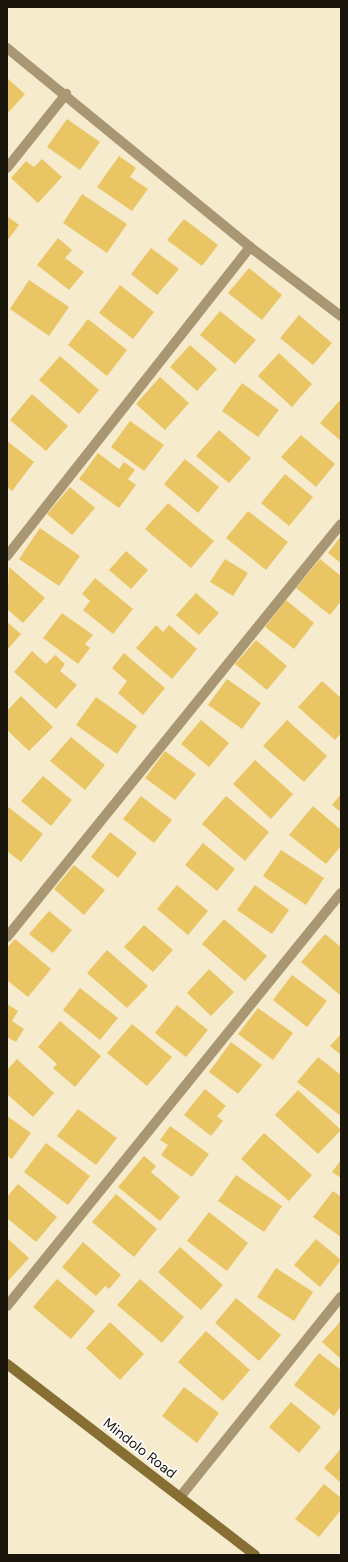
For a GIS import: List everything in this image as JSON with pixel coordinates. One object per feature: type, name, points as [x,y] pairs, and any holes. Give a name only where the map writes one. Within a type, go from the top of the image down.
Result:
[{"type":"street","points":[[7,48],[66,94],[250,247],[341,316]]},
{"type":"street","points":[[7,168],[66,94]]},
{"type":"street","points":[[7,556],[250,247]]},
{"type":"street","points":[[7,937],[341,524]]},
{"type":"street","points":[[7,1306],[341,893]]},
{"type":"street","points":[[180,1497],[341,1297]]},
{"type":"street","name":"Mindolo Road","points":[[7,1364],[255,1555]]},
{"type":"building","points":[[7,78],[25,94],[7,114]]},
{"type":"building","points":[[67,119],[100,142],[80,170],[47,147]]},
{"type":"building","points":[[119,156],[136,168],[130,177],[148,189],[132,211],[97,187]]},
{"type":"building","points":[[42,159],[62,177],[38,203],[11,178],[26,161],[34,167]]},
{"type":"building","points":[[82,194],[127,224],[107,253],[63,223]]},
{"type":"building","points":[[7,216],[19,225],[7,241]]},
{"type":"building","points":[[184,219],[218,245],[202,266],[167,240]]},
{"type":"building","points":[[58,238],[72,250],[65,258],[84,272],[69,290],[37,265]]},
{"type":"building","points":[[151,248],[179,269],[157,295],[131,274]]},
{"type":"building","points":[[249,268],[282,295],[262,320],[228,293]]},
{"type":"building","points":[[29,280],[69,307],[49,336],[10,309]]},
{"type":"building","points":[[120,285],[154,312],[133,339],[99,313]]},
{"type":"building","points":[[220,311],[256,340],[235,364],[200,335]]},
{"type":"building","points":[[299,315],[332,343],[313,365],[280,338]]},
{"type":"building","points":[[88,319],[127,350],[107,376],[68,345]]},
{"type":"building","points":[[190,345],[217,369],[197,391],[170,367]]},
{"type":"building","points":[[279,353],[312,384],[292,407],[258,376]]},
{"type":"building","points":[[60,356],[99,390],[79,414],[39,380]]},
{"type":"building","points":[[160,377],[189,403],[165,430],[136,404]]},
{"type":"building","points":[[242,383],[279,410],[258,437],[222,411]]},
{"type":"building","points":[[32,394],[68,426],[46,451],[10,420]]},
{"type":"building","points":[[339,401],[341,402],[341,441],[320,423]]},
{"type":"building","points":[[130,421],[164,445],[144,471],[111,447]]},
{"type":"building","points":[[219,430],[251,458],[229,483],[196,456]]},
{"type":"building","points":[[301,435],[335,464],[316,487],[281,457]]},
{"type":"building","points":[[7,441],[34,462],[12,491],[7,487]]},
{"type":"building","points":[[98,453],[119,469],[124,462],[135,470],[128,479],[136,485],[119,508],[79,479]]},
{"type":"building","points":[[185,459],[219,487],[198,513],[164,484]]},
{"type":"building","points":[[285,474],[313,497],[289,526],[261,503]]},
{"type":"building","points":[[70,487],[95,508],[72,535],[47,514]]},
{"type":"building","points":[[168,503],[214,541],[191,568],[145,529]]},
{"type":"building","points":[[248,511],[288,542],[266,570],[226,538]]},
{"type":"building","points":[[40,528],[80,556],[59,586],[19,559]]},
{"type":"building","points":[[341,536],[341,563],[328,553]]},
{"type":"building","points":[[126,551],[148,570],[131,589],[109,570]]},
{"type":"building","points":[[225,559],[248,573],[233,596],[210,582]]},
{"type":"building","points":[[320,559],[341,576],[341,601],[330,615],[296,588]]},
{"type":"building","points":[[9,567],[45,598],[23,623],[7,609]]},
{"type":"building","points":[[95,578],[133,609],[113,634],[83,610],[90,601],[82,594]]},
{"type":"building","points":[[196,593],[219,613],[199,635],[176,615]]},
{"type":"building","points":[[286,600],[314,623],[294,649],[265,627]]},
{"type":"building","points":[[62,613],[93,635],[85,644],[90,648],[78,664],[43,638]]},
{"type":"building","points":[[7,622],[21,634],[7,650]]},
{"type":"building","points":[[156,625],[163,632],[169,625],[197,649],[172,679],[136,648]]},
{"type":"building","points":[[256,640],[287,666],[267,690],[235,664]]},
{"type":"building","points":[[32,651],[46,664],[55,655],[65,664],[60,671],[77,685],[56,709],[14,672]]},
{"type":"building","points":[[124,653],[165,688],[143,715],[118,693],[127,681],[112,668]]},
{"type":"building","points":[[227,679],[261,703],[242,729],[208,705]]},
{"type":"building","points":[[322,681],[341,698],[341,733],[335,740],[298,707]]},
{"type":"building","points":[[21,696],[53,727],[29,751],[7,730],[7,711]]},
{"type":"building","points":[[96,697],[137,726],[117,754],[76,725]]},
{"type":"building","points":[[201,720],[229,743],[209,767],[181,744]]},
{"type":"building","points":[[287,720],[327,756],[304,782],[263,746]]},
{"type":"building","points":[[71,737],[105,765],[85,790],[50,761]]},
{"type":"building","points":[[165,751],[196,774],[175,800],[145,778]]},
{"type":"building","points":[[255,760],[293,794],[271,819],[233,784]]},
{"type":"building","points":[[43,776],[72,800],[51,826],[21,801]]},
{"type":"building","points":[[341,794],[341,812],[332,805]]},
{"type":"building","points":[[141,796],[172,820],[154,843],[123,819]]},
{"type":"building","points":[[226,796],[269,832],[245,861],[202,824]]},
{"type":"building","points":[[313,806],[341,830],[341,846],[326,864],[289,835]]},
{"type":"building","points":[[8,807],[43,834],[21,862],[7,851]]},
{"type":"building","points":[[110,832],[137,853],[118,878],[91,857]]},
{"type":"building","points":[[203,843],[235,869],[217,891],[185,865]]},
{"type":"building","points":[[281,850],[324,878],[306,905],[263,876]]},
{"type":"building","points":[[74,865],[105,890],[84,915],[54,889]]},
{"type":"building","points":[[177,885],[208,911],[188,935],[157,909]]},
{"type":"building","points":[[255,885],[289,910],[272,934],[237,910]]},
{"type":"building","points":[[49,911],[72,930],[53,953],[29,934]]},
{"type":"building","points":[[224,919],[267,956],[245,981],[202,944]]},
{"type":"building","points":[[144,925],[173,950],[153,972],[124,947]]},
{"type":"building","points":[[325,934],[341,947],[340,995],[301,962]]},
{"type":"building","points":[[15,939],[51,969],[28,997],[7,980],[7,948]]},
{"type":"building","points":[[107,950],[148,986],[127,1008],[87,973]]},
{"type":"building","points":[[209,969],[234,992],[211,1016],[187,993]]},
{"type":"building","points":[[292,975],[327,1001],[307,1027],[273,1000]]},
{"type":"building","points":[[80,988],[118,1018],[100,1040],[63,1010]]},
{"type":"building","points":[[7,1004],[18,1011],[12,1021],[24,1029],[16,1042],[7,1037]]},
{"type":"building","points":[[177,1005],[208,1030],[186,1057],[155,1033]]},
{"type":"building","points":[[258,1008],[293,1033],[273,1060],[238,1034]]},
{"type":"building","points":[[60,1021],[101,1056],[75,1087],[53,1068],[57,1064],[38,1047]]},
{"type":"building","points":[[132,1024],[172,1057],[147,1086],[107,1053]]},
{"type":"building","points":[[341,1034],[341,1055],[330,1046]]},
{"type":"building","points":[[231,1042],[262,1065],[238,1094],[209,1072]]},
{"type":"building","points":[[318,1057],[341,1075],[341,1116],[297,1082]]},
{"type":"building","points":[[17,1059],[54,1093],[33,1117],[7,1094],[7,1070]]},
{"type":"building","points":[[205,1089],[226,1106],[217,1116],[223,1121],[211,1136],[184,1115]]},
{"type":"building","points":[[298,1090],[341,1130],[318,1154],[275,1115]]},
{"type":"building","points":[[78,1109],[117,1138],[96,1165],[57,1136]]},
{"type":"building","points":[[7,1116],[31,1133],[12,1159],[7,1156]]},
{"type":"building","points":[[170,1126],[209,1154],[192,1177],[161,1155],[168,1145],[160,1140]]},
{"type":"building","points":[[264,1133],[312,1175],[289,1201],[241,1159]]},
{"type":"building","points":[[46,1143],[90,1176],[68,1205],[24,1172]]},
{"type":"building","points":[[144,1156],[156,1166],[151,1172],[180,1197],[160,1221],[118,1187]]},
{"type":"building","points":[[341,1160],[341,1178],[332,1172]]},
{"type":"building","points":[[236,1175],[282,1206],[264,1232],[218,1201]]},
{"type":"building","points":[[18,1184],[57,1217],[36,1242],[7,1218],[7,1197]]},
{"type":"building","points":[[333,1191],[341,1197],[341,1237],[313,1217]]},
{"type":"building","points":[[116,1194],[157,1229],[134,1257],[92,1222]]},
{"type":"building","points":[[209,1212],[248,1243],[227,1271],[187,1241]]},
{"type":"building","points":[[7,1238],[29,1258],[7,1282]]},
{"type":"building","points":[[316,1239],[341,1260],[320,1287],[294,1265]]},
{"type":"building","points":[[83,1242],[121,1275],[109,1289],[105,1286],[96,1296],[62,1267]]},
{"type":"building","points":[[180,1247],[223,1285],[201,1310],[158,1272]]},
{"type":"building","points":[[276,1268],[313,1292],[294,1321],[257,1297]]},
{"type":"building","points":[[57,1279],[95,1311],[71,1339],[33,1307]]},
{"type":"building","points":[[140,1279],[184,1317],[162,1343],[117,1305]]},
{"type":"building","points":[[236,1298],[281,1335],[259,1361],[215,1323]]},
{"type":"building","points":[[341,1321],[341,1359],[322,1342]]},
{"type":"building","points":[[110,1322],[144,1354],[120,1380],[86,1348]]},
{"type":"building","points":[[206,1331],[250,1370],[223,1401],[178,1362]]},
{"type":"building","points":[[319,1353],[341,1370],[341,1406],[334,1416],[294,1385]]},
{"type":"building","points":[[184,1387],[219,1413],[197,1443],[162,1416]]},
{"type":"building","points":[[291,1402],[321,1427],[299,1453],[269,1427]]},
{"type":"building","points":[[341,1449],[341,1483],[324,1468]]},
{"type":"building","points":[[324,1484],[341,1498],[341,1510],[319,1537],[295,1519]]}]
